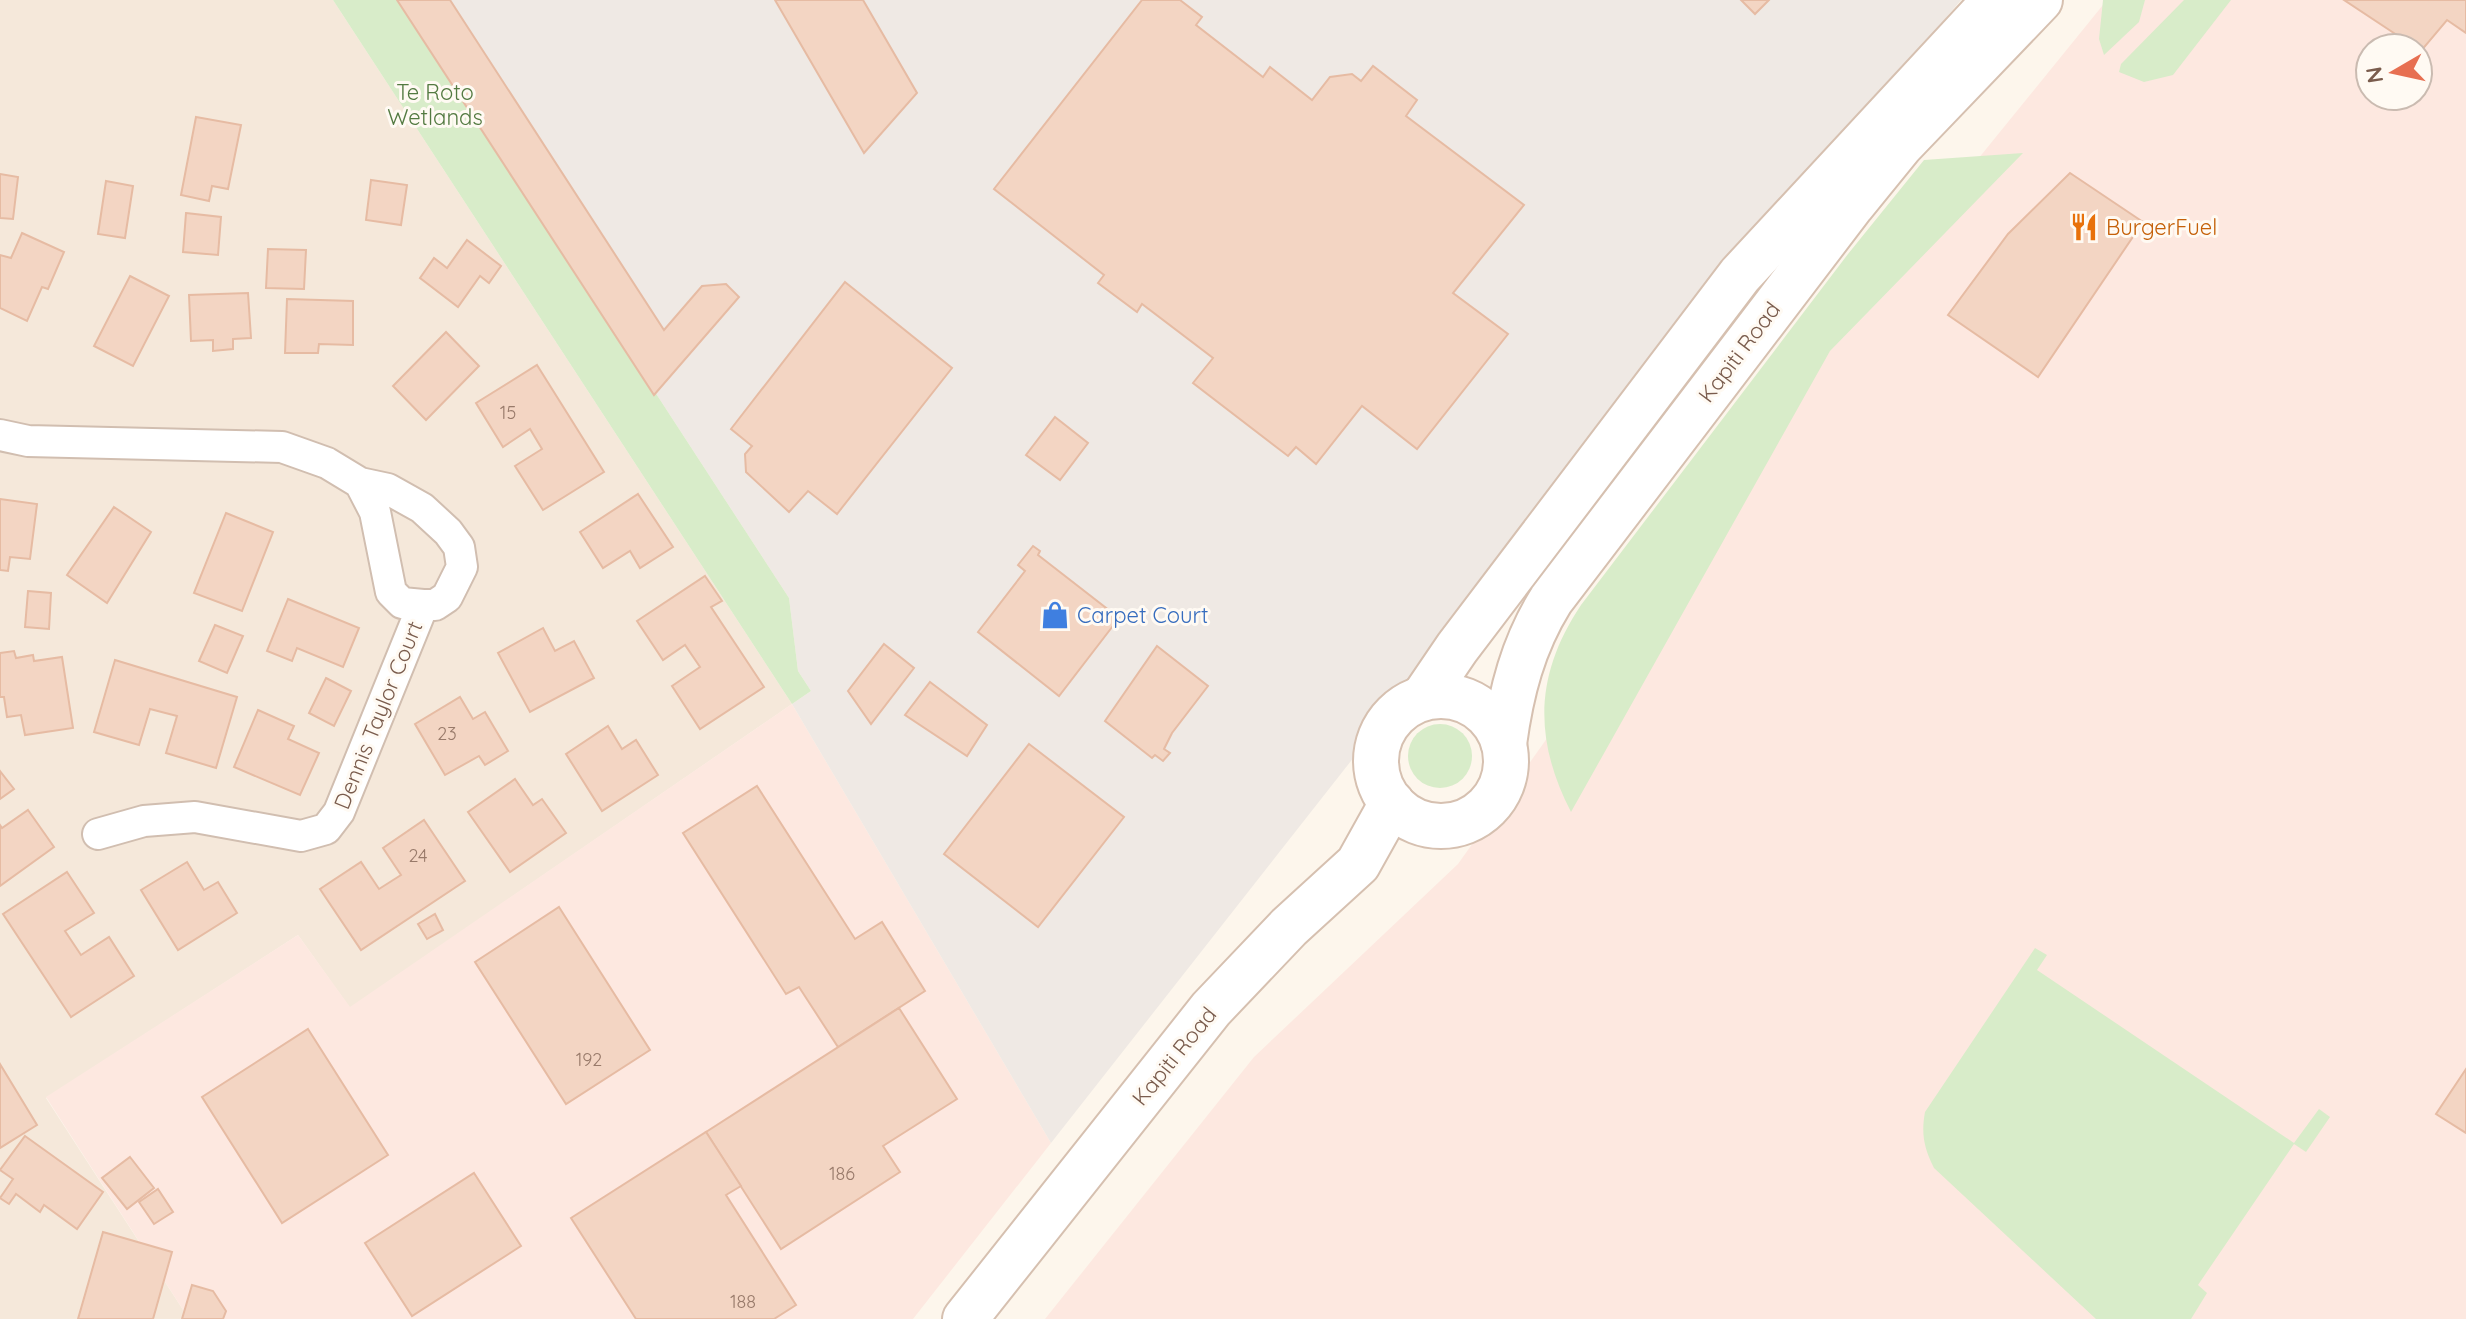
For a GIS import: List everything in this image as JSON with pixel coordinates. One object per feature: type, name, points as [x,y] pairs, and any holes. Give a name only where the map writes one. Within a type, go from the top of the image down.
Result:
[{"type":"main road","name":"Kapiti Road","points":[[1423,698],[1466,636],[1740,275],[1995,0]]},
{"type":"main road","name":"Kapiti Road","points":[[1504,744],[1511,699],[1522,659],[1551,600],[1818,247],[1900,146],[2040,0]]},
{"type":"main road","points":[[1740,275],[1818,247]]},
{"type":"main road","points":[[1440,696],[1473,704],[1498,728],[1504,744],[1506,769],[1498,792],[1474,818],[1456,824],[1430,825],[1405,815],[1392,803],[1379,780],[1379,741],[1384,729],[1401,710],[1423,698],[1440,696]]},
{"type":"main road","name":"Kapiti Road","points":[[965,1319],[1211,1009],[1289,927],[1358,864],[1392,803]]},
{"type":"street","name":"Dennis Taylor Court","points":[[0,435],[28,441],[282,447],[327,463],[360,483],[388,489],[422,508],[459,547],[462,567],[456,586],[435,605],[402,603],[391,592],[375,512],[360,483]]},
{"type":"street","name":"Dennis Taylor Court","points":[[98,834],[144,821],[195,817],[301,836],[326,829],[339,812],[423,605]]},
{"type":"shaded area","points":[[0,0],[333,0],[792,704],[350,1008],[298,935],[46,1098],[189,1319],[0,1319]]},
{"type":"shaded area","points":[[400,0],[1961,0],[1793,198],[1051,1143],[792,704],[811,691],[798,671],[789,598]]},
{"type":"shaded area","points":[[2107,0],[2466,0],[2466,1319],[1045,1319],[1254,1057],[1458,864],[1814,361]]},
{"type":"shaded area","points":[[792,704],[1051,1143],[913,1319],[189,1319],[46,1097],[298,935],[350,1007]]},
{"type":"green space","name":"Te Roto Wetlands","points":[[333,0],[400,0],[789,598],[798,671],[811,691],[792,704]]},
{"type":"green space","points":[[2103,0],[2145,0],[2139,22],[2104,55],[2099,39]]},
{"type":"green space","points":[[2184,0],[2231,0],[2173,75],[2144,82],[2119,72],[2121,64]]},
{"type":"green space","points":[[2023,153],[1830,351],[1571,812],[1550,758],[1544,707],[1555,656],[1581,605],[1848,254],[1924,160]]},
{"type":"green space","points":[[1440,724],[1458,730],[1466,738],[1472,756],[1466,774],[1458,782],[1440,788],[1422,782],[1414,774],[1408,756],[1414,738],[1422,730]]},
{"type":"green space","points":[[2035,948],[2047,955],[2037,970],[2294,1143],[2319,1109],[2330,1117],[2306,1152],[2294,1144],[2198,1285],[2207,1293],[2191,1319],[2096,1319],[1934,1168],[1931,1161],[1923,1134],[1925,1112]]},
{"type":"building","points":[[397,0],[450,0],[664,330],[702,286],[726,284],[739,297],[654,395]]},
{"type":"building","points":[[775,0],[863,0],[917,93],[864,153]]},
{"type":"building","points":[[1142,0],[1180,0],[1202,17],[1196,25],[1263,77],[1270,67],[1312,100],[1330,77],[1352,74],[1361,81],[1373,66],[1417,100],[1406,116],[1524,205],[1453,293],[1508,334],[1417,449],[1362,406],[1316,464],[1296,447],[1288,456],[1193,383],[1213,358],[1142,304],[1137,312],[1098,283],[1104,275],[994,189]]},
{"type":"building","points":[[1741,0],[1769,0],[1755,14]]},
{"type":"building","points":[[2344,0],[2466,0],[2466,33],[2447,20],[2434,36],[2434,32],[2392,32]]},
{"type":"building","points":[[196,117],[241,125],[228,189],[212,186],[209,201],[181,195]]},
{"type":"building","points":[[2070,173],[2143,222],[2038,377],[1948,315],[2008,234]]},
{"type":"building","points":[[0,174],[18,177],[13,219],[0,218]]},
{"type":"building","points":[[371,180],[407,185],[401,225],[366,220]]},
{"type":"building","points":[[106,181],[133,186],[125,238],[98,234]]},
{"type":"building","points":[[186,213],[221,217],[218,255],[183,252]]},
{"type":"building","points":[[22,233],[64,252],[48,289],[42,287],[27,321],[0,308],[0,255],[11,258]]},
{"type":"building","points":[[467,240],[501,266],[489,283],[480,276],[458,307],[420,278],[434,258],[447,268]]},
{"type":"building","points":[[268,249],[306,250],[304,289],[266,288]]},
{"type":"building","points":[[130,276],[169,296],[133,366],[94,346]]},
{"type":"building","points":[[845,282],[952,368],[837,514],[808,491],[789,512],[746,472],[745,454],[752,446],[731,429]]},
{"type":"building","points":[[248,293],[251,338],[233,339],[233,349],[213,351],[213,340],[191,341],[189,295]]},
{"type":"building","points":[[287,299],[353,301],[353,345],[319,344],[318,353],[285,353]]},
{"type":"building","points":[[446,332],[479,366],[426,420],[393,386]]},
{"type":"building","points":[[537,365],[604,472],[543,510],[515,466],[542,449],[530,429],[503,447],[476,403]]},
{"type":"building","points":[[1055,417],[1088,443],[1060,480],[1026,455]]},
{"type":"building","points":[[638,494],[673,547],[640,568],[630,551],[603,568],[580,532]]},
{"type":"building","points":[[0,499],[37,504],[30,559],[10,557],[8,571],[0,570]]},
{"type":"building","points":[[114,507],[151,532],[107,603],[67,575]]},
{"type":"building","points":[[226,513],[273,532],[242,611],[194,593]]},
{"type":"building","points":[[1033,546],[1040,551],[1038,555],[1119,618],[1059,696],[978,632],[1025,571],[1018,565]]},
{"type":"building","points":[[705,576],[722,601],[711,607],[764,687],[700,729],[672,686],[700,667],[685,645],[663,660],[637,621]]},
{"type":"building","points":[[28,591],[51,593],[49,629],[25,627]]},
{"type":"building","points":[[288,599],[359,628],[343,667],[297,648],[292,661],[267,651]]},
{"type":"building","points":[[215,625],[243,636],[227,673],[199,661]]},
{"type":"building","points":[[543,628],[555,651],[574,641],[594,678],[530,712],[498,653]]},
{"type":"building","points":[[884,644],[914,668],[871,724],[848,691]]},
{"type":"building","points":[[1157,646],[1208,686],[1172,733],[1164,749],[1170,753],[1163,761],[1155,755],[1152,758],[1105,721]]},
{"type":"building","points":[[14,651],[16,658],[33,655],[34,661],[62,657],[73,728],[25,735],[21,715],[7,717],[4,697],[0,697],[0,653]]},
{"type":"building","points":[[115,660],[237,697],[216,768],[166,753],[177,716],[150,709],[139,745],[94,732]]},
{"type":"building","points":[[326,678],[351,691],[334,726],[309,713]]},
{"type":"building","points":[[930,682],[987,725],[967,756],[905,715]]},
{"type":"building","points":[[460,697],[473,719],[485,712],[508,751],[485,765],[479,756],[445,775],[415,724]]},
{"type":"building","points":[[258,710],[294,726],[288,739],[319,753],[300,795],[234,767]]},
{"type":"building","points":[[608,726],[622,749],[636,740],[658,775],[602,811],[566,754]]},
{"type":"building","points":[[1029,744],[1124,817],[1038,927],[944,854]]},
{"type":"building","points":[[0,771],[14,789],[0,799]]},
{"type":"building","points":[[515,779],[533,805],[542,799],[566,833],[510,872],[468,812]]},
{"type":"building","points":[[757,786],[855,939],[882,922],[925,991],[838,1047],[799,987],[786,994],[683,833]]},
{"type":"building","points":[[28,810],[54,847],[0,886],[0,825],[2,828]]},
{"type":"building","points":[[424,820],[465,881],[361,950],[320,889],[361,862],[379,889],[401,875],[383,848]]},
{"type":"building","points":[[187,862],[204,890],[218,882],[237,913],[178,950],[141,890]]},
{"type":"building","points":[[67,872],[94,913],[65,931],[81,955],[109,937],[134,976],[71,1017],[3,914]]},
{"type":"building","points":[[559,907],[650,1050],[566,1104],[475,962]]},
{"type":"building","points":[[435,914],[443,930],[427,939],[418,924]]},
{"type":"building","points":[[899,1008],[957,1099],[883,1146],[900,1172],[781,1249],[706,1132]]},
{"type":"building","points":[[308,1029],[388,1155],[282,1223],[202,1097]]},
{"type":"building","points":[[0,1064],[37,1125],[0,1148]]},
{"type":"building","points":[[2466,1069],[2466,1133],[2436,1114]]},
{"type":"building","points":[[706,1132],[741,1186],[726,1195],[796,1305],[774,1319],[636,1319],[571,1218]]},
{"type":"building","points":[[25,1136],[103,1192],[77,1229],[44,1205],[40,1212],[16,1194],[9,1204],[0,1198],[13,1179],[0,1170]]},
{"type":"building","points":[[130,1157],[154,1188],[127,1209],[102,1178]]},
{"type":"building","points":[[474,1173],[521,1246],[412,1316],[365,1243]]},
{"type":"building","points":[[158,1189],[173,1212],[154,1224],[139,1202]]},
{"type":"building","points":[[103,1232],[172,1252],[153,1319],[78,1319]]},
{"type":"building","points":[[192,1285],[213,1291],[226,1311],[223,1319],[182,1319]]},
{"type":"place","name":"BurgerFuel","points":[[2084,227]]},
{"type":"place","name":"Carpet Court","points":[[1055,615]]}]
